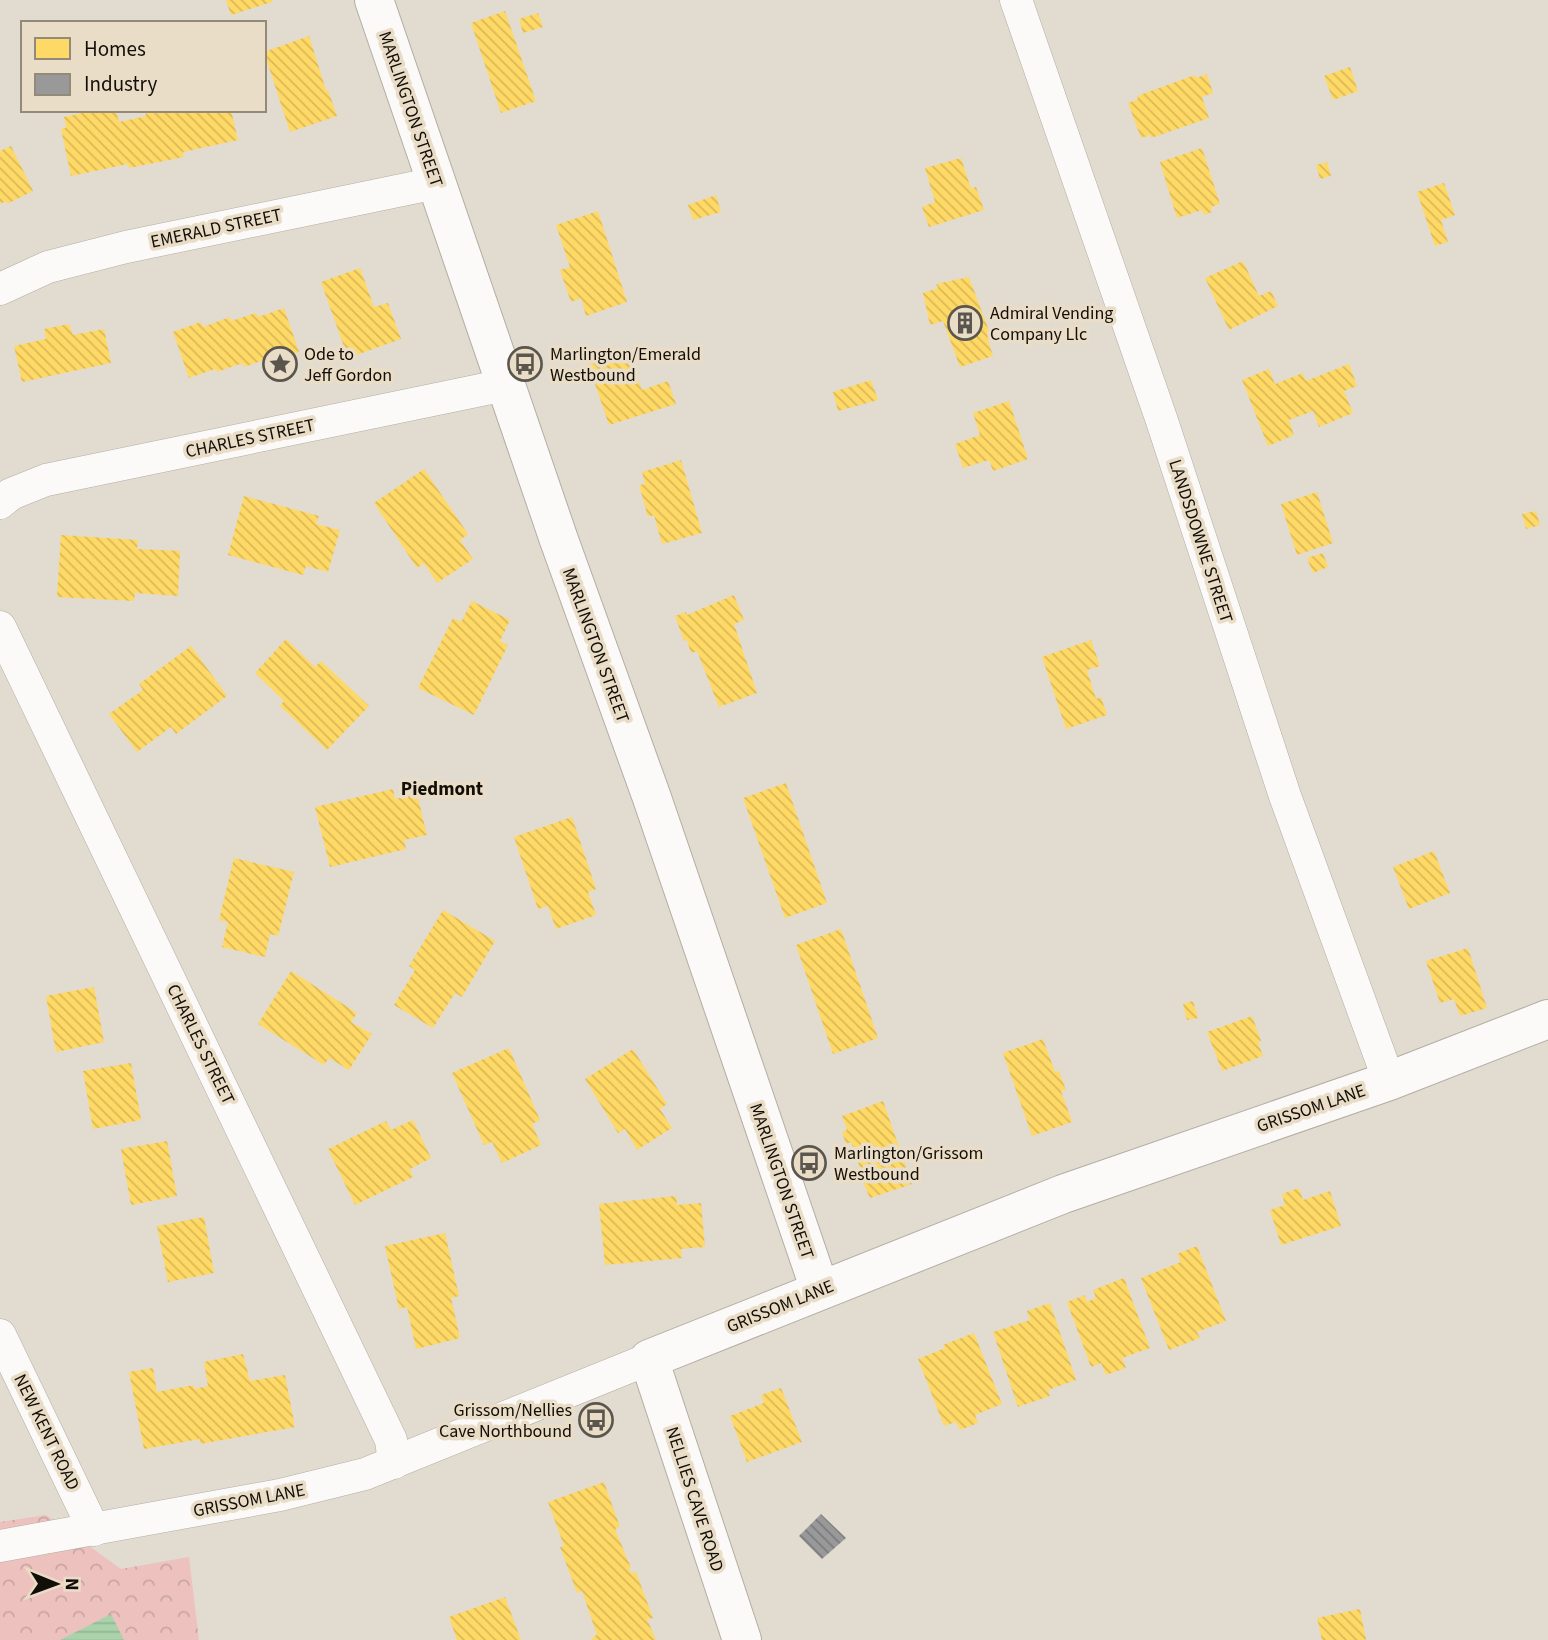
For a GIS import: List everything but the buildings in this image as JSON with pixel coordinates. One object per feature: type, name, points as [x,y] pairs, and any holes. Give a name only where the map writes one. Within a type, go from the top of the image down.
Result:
[{"type":"street","name":"MARLINGTON STREET","points":[[374,0],[820,1290]]},
{"type":"street","name":"LANDSDOWNE STREET","points":[[1016,0],[1162,421],[1285,796],[1389,1081]]},
{"type":"street","name":"EMERALD STREET","points":[[0,289],[48,267],[127,247],[436,183]]},
{"type":"street","name":"CHARLES STREET","points":[[0,503],[11,494],[46,480],[505,385]]},
{"type":"street","name":"CHARLES STREET","points":[[0,627],[391,1440],[394,1463]]},
{"type":"street","name":"GRISSOM LANE","points":[[0,1546],[303,1490],[365,1474],[1063,1194],[1389,1081],[1548,1018]]},
{"type":"street","name":"NEW KENT ROAD","points":[[0,1335],[94,1530]]},
{"type":"street","name":"NELLIES CAVE ROAD","points":[[649,1359],[741,1640]]},
{"type":"green space","points":[[46,1515],[121,1569],[189,1557],[199,1640],[0,1640],[0,1522]]},
{"type":"shaded area","points":[[111,1614],[124,1640],[60,1640]]},
{"type":"place","name":"Admiral Vending Company Llc","points":[[965,323]]},
{"type":"place","name":"Ode to Jeff Gordon","points":[[280,364]]},
{"type":"place","name":"Marlington/Emerald Westbound","points":[[525,364]]},
{"type":"place","name":"Marlington/Grissom Westbound","points":[[809,1163]]},
{"type":"place","name":"Grissom/Nellies Cave Northbound","points":[[596,1420]]},
{"type":"district","name":"Piedmont","points":[[442,788]]}]
